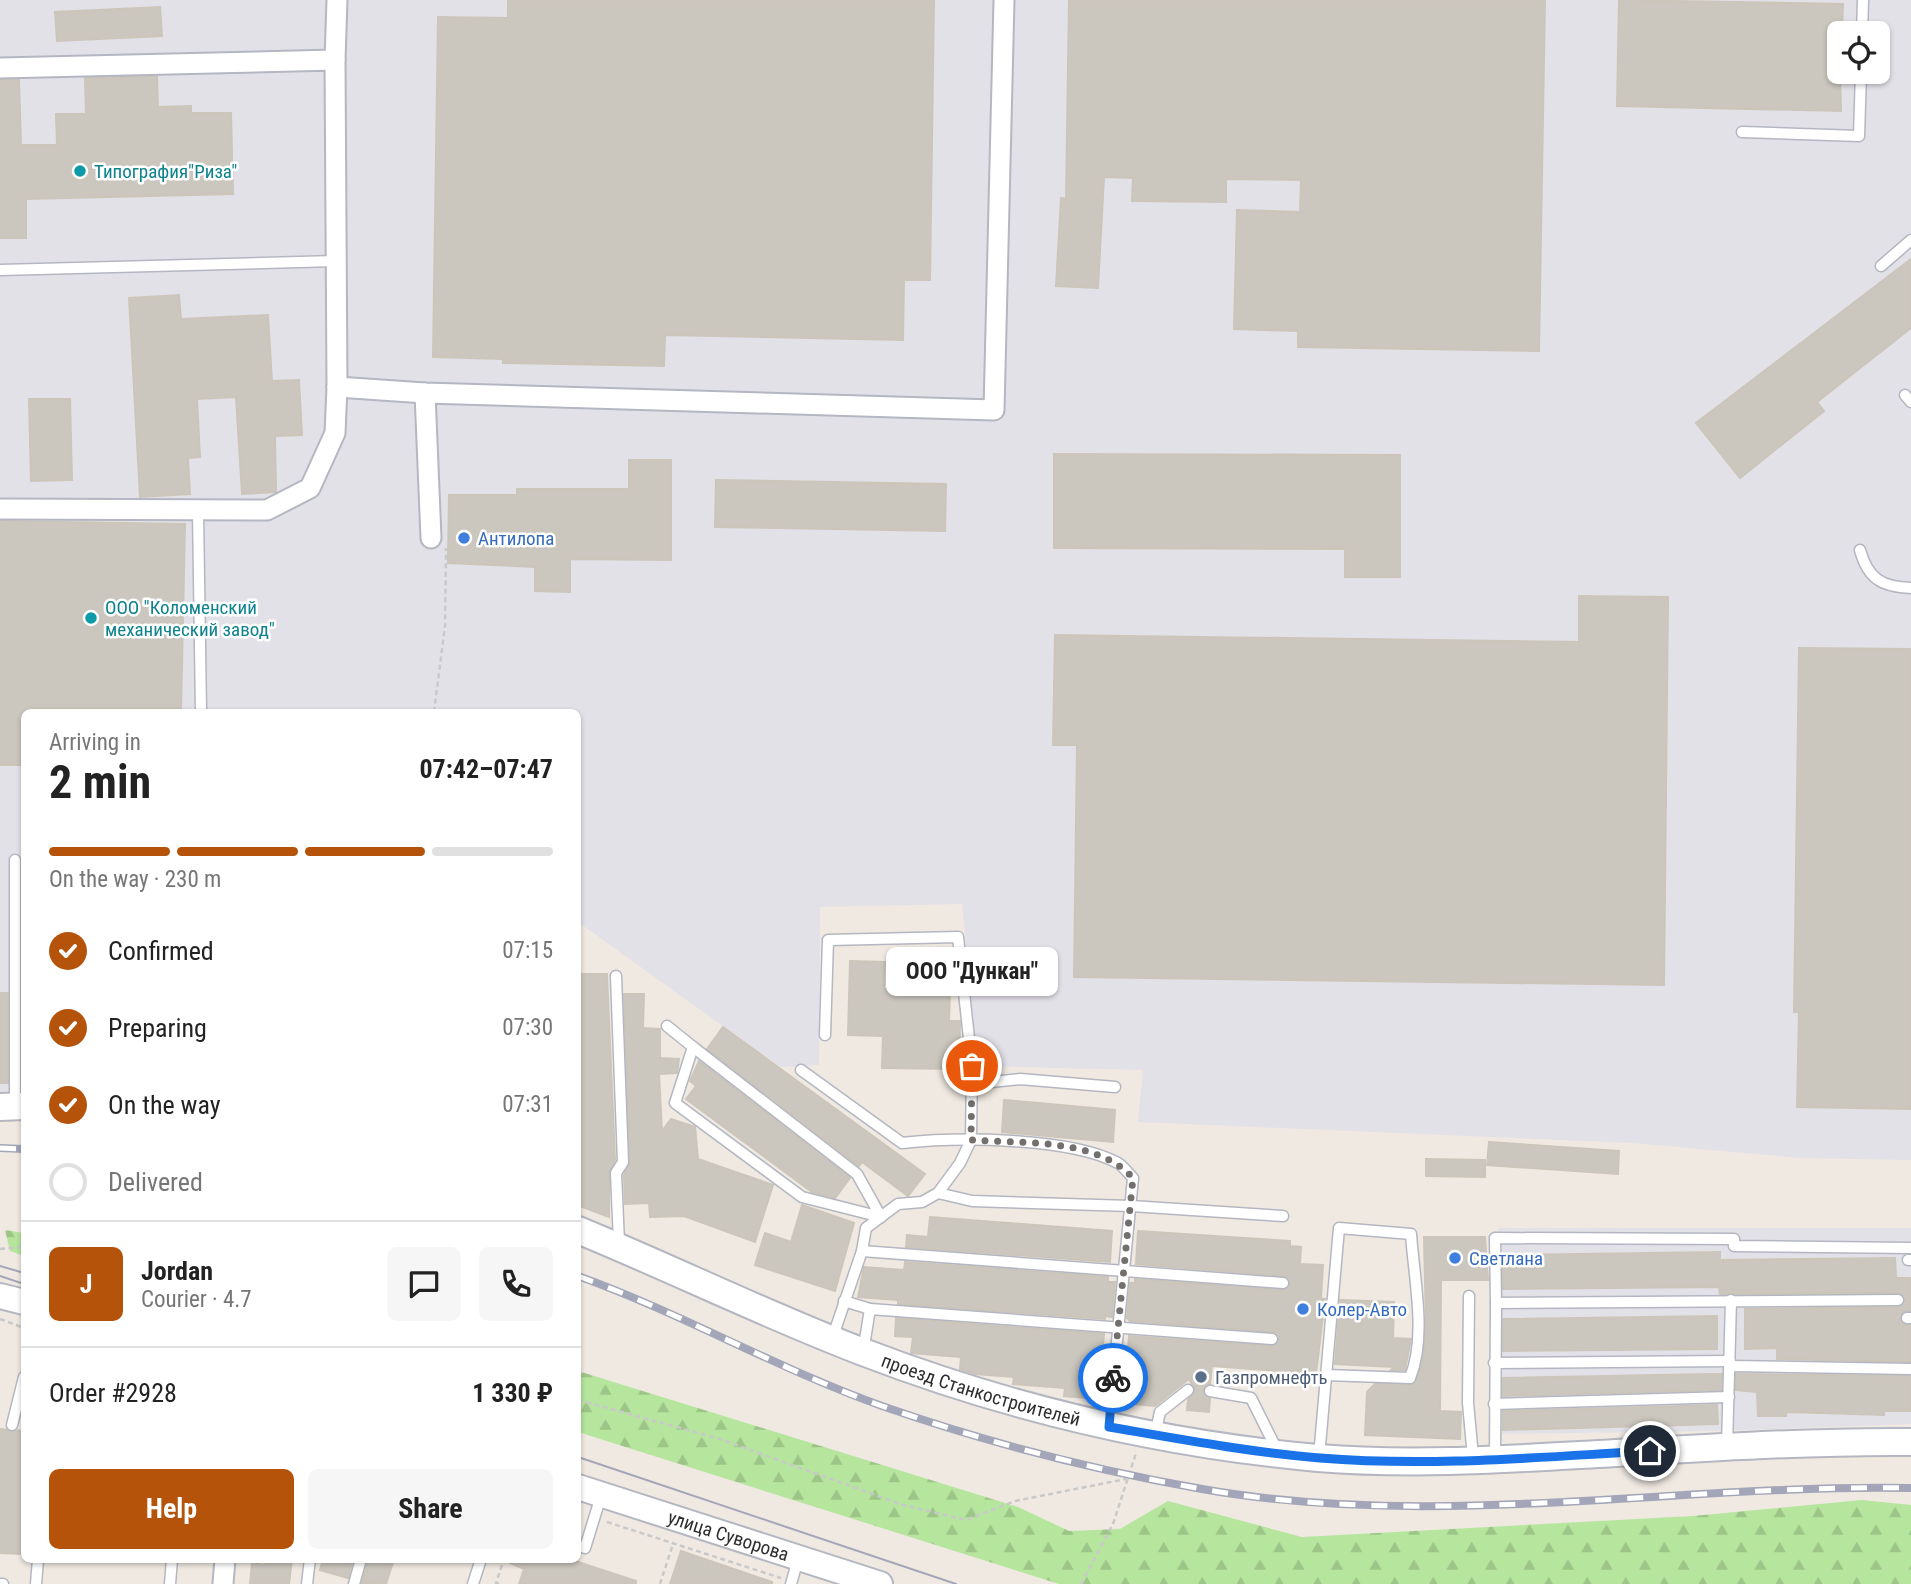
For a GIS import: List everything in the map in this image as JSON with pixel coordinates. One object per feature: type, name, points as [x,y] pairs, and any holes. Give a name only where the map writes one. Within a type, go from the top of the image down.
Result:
[{"type":"main road","name":"проезд Станкостроителей","points":[[581,1231],[863,1352],[1007,1401],[1148,1434],[1319,1458],[1484,1460],[1727,1446],[1911,1442]]},
{"type":"street","points":[[0,509],[267,510],[310,488],[335,433],[337,0]]},
{"type":"street","points":[[337,387],[425,393],[994,411],[1004,0]]},
{"type":"street","points":[[0,68],[335,60]]},
{"type":"street","points":[[425,393],[431,538]]},
{"type":"street","points":[[0,1296],[21,1301]]},
{"type":"street","name":"улица Суворова","points":[[581,1490],[598,1506],[793,1575],[880,1584]]},
{"type":"street","points":[[223,1584],[225,1563]]},
{"type":"lane","points":[[1862,21],[1863,0]]},
{"type":"lane","points":[[1742,132],[1858,136],[1860,84]]},
{"type":"lane","points":[[1881,266],[1911,240]]},
{"type":"lane","points":[[0,270],[336,261]]},
{"type":"lane","points":[[198,511],[201,709]]},
{"type":"lane","points":[[1860,550],[1864,564],[1878,581],[1888,587],[1911,588]]},
{"type":"lane","points":[[13,1107],[15,860]]},
{"type":"lane","points":[[825,1035],[828,940],[958,937],[972,1084],[971,1140],[960,1163],[938,1193],[922,1202],[898,1204],[866,1228],[862,1251],[831,1339]]},
{"type":"lane","points":[[616,976],[623,1162],[616,1173],[619,1247]]},
{"type":"lane","points":[[667,1026],[857,1174],[881,1217]]},
{"type":"lane","points":[[693,1047],[675,1103],[802,1197],[881,1217]]},
{"type":"lane","points":[[802,1070],[902,1143],[935,1139],[1070,1147],[1119,1163],[1133,1178],[1109,1427]]},
{"type":"lane","points":[[972,1084],[1020,1079],[1115,1087]]},
{"type":"lane","points":[[938,1193],[972,1201],[1131,1206],[1283,1216]]},
{"type":"lane","points":[[1319,1458],[1326,1375],[1339,1228],[1411,1234],[1418,1332],[1416,1363],[1410,1378],[1326,1375]]},
{"type":"lane","points":[[1484,1460],[1494,1404],[1496,1238],[1734,1239],[1734,1246],[1911,1248]]},
{"type":"lane","points":[[862,1251],[1283,1283]]},
{"type":"lane","points":[[1469,1296],[1468,1403],[1484,1460]]},
{"type":"lane","points":[[1727,1446],[1731,1300]]},
{"type":"lane","points":[[1496,1303],[1898,1300]]},
{"type":"lane","points":[[844,1301],[870,1309],[1272,1339]]},
{"type":"lane","points":[[863,1352],[870,1309]]},
{"type":"lane","points":[[1494,1363],[1730,1364],[1911,1369]]},
{"type":"lane","points":[[12,1425],[21,1389]]},
{"type":"lane","points":[[1148,1434],[1160,1412],[1188,1390]]},
{"type":"lane","points":[[1210,1391],[1251,1398],[1267,1423],[1279,1453]]},
{"type":"lane","points":[[1494,1404],[1729,1397]]},
{"type":"lane","points":[[581,1547],[585,1548],[598,1506]]},
{"type":"lane","points":[[36,1584],[38,1563]]},
{"type":"lane","points":[[170,1584],[172,1563]]},
{"type":"lane","points":[[307,1584],[310,1563]]},
{"type":"lane","points":[[354,1584],[360,1563]]},
{"type":"lane","points":[[473,1584],[480,1563]]},
{"type":"path","points":[[431,538],[446,538],[444,626],[434,709]]},
{"type":"path","points":[[0,1249],[21,1247]]},
{"type":"path","points":[[0,1319],[21,1327]]},
{"type":"path","points":[[581,1401],[717,1438],[903,1505],[966,1520],[1015,1501],[1126,1479]]},
{"type":"path","points":[[1081,1584],[1113,1524],[1126,1479],[1148,1434]]},
{"type":"path","points":[[598,1506],[673,1543],[793,1575]]},
{"type":"path","points":[[660,1584],[673,1543]]},
{"type":"path","points":[[499,1584],[496,1583],[503,1563]]},
{"type":"shaded area","points":[[0,0],[1911,0],[1911,1160],[1799,1158],[1633,1143],[1138,1122],[1143,1070],[978,1066],[962,904],[820,907],[819,1065],[780,1067],[581,924],[581,709],[21,709],[21,1091],[0,1092]]},
{"type":"shaded area","points":[[1498,1228],[1911,1228],[1911,1424],[1713,1431],[1498,1434]]},
{"type":"green space","points":[[5,1230],[21,1233],[21,1255],[10,1251]]},
{"type":"green space","points":[[581,1372],[1018,1507],[1069,1531],[1120,1529],[1168,1501],[1302,1537],[1693,1516],[1862,1500],[1911,1505],[1911,1584],[1059,1584],[581,1433]]},
{"type":"building","points":[[508,0],[934,0],[930,280],[904,280],[903,340],[665,335],[664,366],[503,363],[503,359],[433,357],[438,17],[508,18]]},
{"type":"building","points":[[1069,0],[1545,0],[1539,351],[1298,347],[1298,331],[1234,329],[1237,210],[1300,212],[1301,180],[1226,179],[1226,202],[1132,201],[1133,178],[1104,177],[1098,288],[1056,286],[1061,198],[1066,199]]},
{"type":"building","points":[[1619,0],[1843,4],[1842,21],[1827,21],[1827,84],[1840,84],[1841,111],[1617,106]]},
{"type":"building","points":[[160,7],[162,36],[57,41],[55,12]]},
{"type":"building","name":"Типография\"Риза\"","points":[[157,76],[158,107],[191,106],[191,113],[231,113],[233,194],[26,199],[26,238],[0,238],[0,80],[19,80],[21,145],[57,145],[56,114],[86,114],[85,78]]},
{"type":"building","points":[[1911,259],[1911,328],[1817,402],[1824,411],[1740,478],[1696,423]]},
{"type":"building","points":[[179,295],[181,319],[268,315],[272,381],[299,380],[302,435],[275,436],[276,492],[242,494],[236,397],[197,399],[200,457],[188,458],[190,494],[140,497],[129,298]]},
{"type":"building","points":[[29,399],[70,399],[72,480],[31,481]]},
{"type":"building","points":[[1054,454],[1400,455],[1400,577],[1345,577],[1345,549],[1054,548]]},
{"type":"building","points":[[629,460],[671,460],[671,560],[570,559],[570,592],[535,591],[535,567],[448,563],[449,495],[517,495],[517,489],[629,489]]},
{"type":"building","points":[[716,480],[946,484],[945,531],[715,527]]},
{"type":"building","name":"ООО \"Коломенский механический завод\"","points":[[0,521],[185,524],[181,709],[21,709],[21,765],[0,765]]},
{"type":"building","points":[[1579,596],[1668,597],[1664,985],[1074,977],[1077,745],[1053,745],[1055,635],[1579,642]]},
{"type":"building","points":[[1799,648],[1911,649],[1911,1109],[1797,1107],[1799,1012],[1794,1012]]},
{"type":"building","points":[[850,961],[885,962],[884,989],[950,990],[949,1021],[960,1021],[959,1069],[882,1068],[883,1036],[848,1035]]},
{"type":"building","points":[[581,974],[607,974],[615,1160],[609,1173],[609,1217],[581,1206]]},
{"type":"building","points":[[0,993],[8,993],[8,1083],[0,1083]]},
{"type":"building","points":[[624,994],[644,994],[643,1028],[660,1029],[660,1058],[679,1059],[677,1073],[659,1074],[662,1131],[671,1119],[695,1127],[698,1159],[773,1185],[755,1242],[684,1216],[650,1217],[649,1203],[625,1204],[624,1175],[630,1162]]},
{"type":"building","points":[[723,1027],[925,1174],[908,1196],[862,1162],[859,1166],[707,1049]]},
{"type":"building","points":[[699,1061],[850,1178],[835,1198],[812,1192],[686,1099],[696,1086],[690,1081]]},
{"type":"building","points":[[1004,1100],[1115,1110],[1113,1142],[1002,1132]]},
{"type":"building","points":[[1489,1142],[1619,1151],[1618,1174],[1487,1165]]},
{"type":"building","points":[[1426,1159],[1485,1160],[1485,1177],[1426,1176]]},
{"type":"building","points":[[802,1205],[854,1223],[835,1291],[755,1265],[765,1233],[791,1242]]},
{"type":"building","points":[[930,1217],[1112,1231],[1110,1262],[906,1247],[907,1235],[928,1237]]},
{"type":"building","points":[[1138,1231],[1290,1241],[1290,1246],[1301,1247],[1300,1264],[1323,1265],[1321,1299],[1325,1299],[1316,1374],[1212,1366],[1210,1384],[1203,1390],[1210,1398],[1209,1412],[1187,1410],[1188,1400],[1195,1390],[1189,1379],[1155,1406],[1124,1403],[1129,1336],[1271,1346],[1279,1340],[1273,1332],[1130,1321],[1127,1318],[1130,1283],[1135,1283],[1135,1279],[1282,1290],[1290,1284],[1284,1276],[1136,1264]]},
{"type":"building","points":[[1424,1237],[1485,1237],[1488,1280],[1441,1280],[1440,1411],[1461,1412],[1460,1439],[1365,1435],[1367,1392],[1375,1384],[1414,1384],[1422,1364],[1426,1326]]},
{"type":"building","points":[[1720,1252],[1720,1260],[1895,1258],[1896,1278],[1911,1278],[1911,1311],[1903,1312],[1900,1317],[1903,1324],[1911,1325],[1911,1362],[1777,1359],[1777,1348],[1745,1349],[1745,1309],[1898,1307],[1905,1301],[1899,1293],[1720,1294],[1719,1287],[1503,1289],[1503,1255]]},
{"type":"building","points":[[905,1262],[1108,1277],[1108,1282],[1115,1282],[1112,1317],[1105,1316],[1105,1319],[898,1304],[898,1300],[858,1297],[864,1267],[904,1270]]},
{"type":"building","points":[[1340,1300],[1394,1302],[1393,1338],[1411,1339],[1405,1370],[1335,1364]]},
{"type":"building","points":[[1717,1316],[1717,1349],[1503,1351],[1503,1319]]},
{"type":"building","points":[[896,1318],[1104,1334],[1099,1399],[1064,1396],[1065,1388],[1013,1384],[1014,1377],[975,1374],[960,1369],[961,1357],[911,1353],[913,1337],[895,1336]]},
{"type":"building","points":[[1722,1374],[1721,1390],[1503,1396],[1503,1378]]},
{"type":"building","points":[[1736,1374],[1911,1376],[1911,1411],[1884,1411],[1884,1415],[1786,1412],[1786,1416],[1758,1416],[1757,1392],[1736,1390]]},
{"type":"building","points":[[1717,1405],[1718,1424],[1503,1430],[1503,1411]]},
{"type":"building","points":[[0,1429],[21,1431],[21,1554],[0,1553]]},
{"type":"building","points":[[681,1551],[772,1582],[772,1584],[670,1584]]},
{"type":"building","points":[[252,1563],[292,1563],[289,1584],[250,1584]]},
{"type":"building","points":[[322,1563],[352,1563],[348,1578],[320,1570]]},
{"type":"building","points":[[367,1563],[393,1563],[386,1584],[362,1583]]},
{"type":"building","points":[[510,1563],[581,1563],[636,1581],[636,1584],[519,1584],[524,1569]]},
{"type":"tram line","points":[[0,1266],[21,1272]]},
{"type":"tram line","points":[[0,1276],[21,1283]]},
{"type":"tram line","points":[[581,1458],[956,1584]]},
{"type":"railway","points":[[0,1148],[21,1149]]},
{"type":"railway","points":[[581,1277],[882,1406],[1040,1454],[1202,1489],[1290,1501],[1378,1506],[1467,1506],[1734,1492],[1911,1488]]},
{"type":"way so far","points":[[972,1066],[971,1140],[1070,1147],[1119,1163],[1133,1178],[1113,1378]]},
{"type":"place","name":"Типография\"Риза\"","points":[[80,171]]},
{"type":"place","name":"Aнтилопа","points":[[464,538]]},
{"type":"place","name":"ООО \"Коломенский механический завод\"","points":[[91,618]]},
{"type":"place","name":"ООО \"Дункан\"","points":[[972,1066]]},
{"type":"place","name":"Светлана","points":[[1455,1258]]},
{"type":"place","name":"Колер-Авто","points":[[1303,1309]]},
{"type":"place","name":"Газпромнефть","points":[[1201,1377]]},
{"type":"route","points":[[1113,1378],[1109,1427],[1198,1443],[1319,1458],[1375,1461],[1474,1461],[1650,1451]]}]
